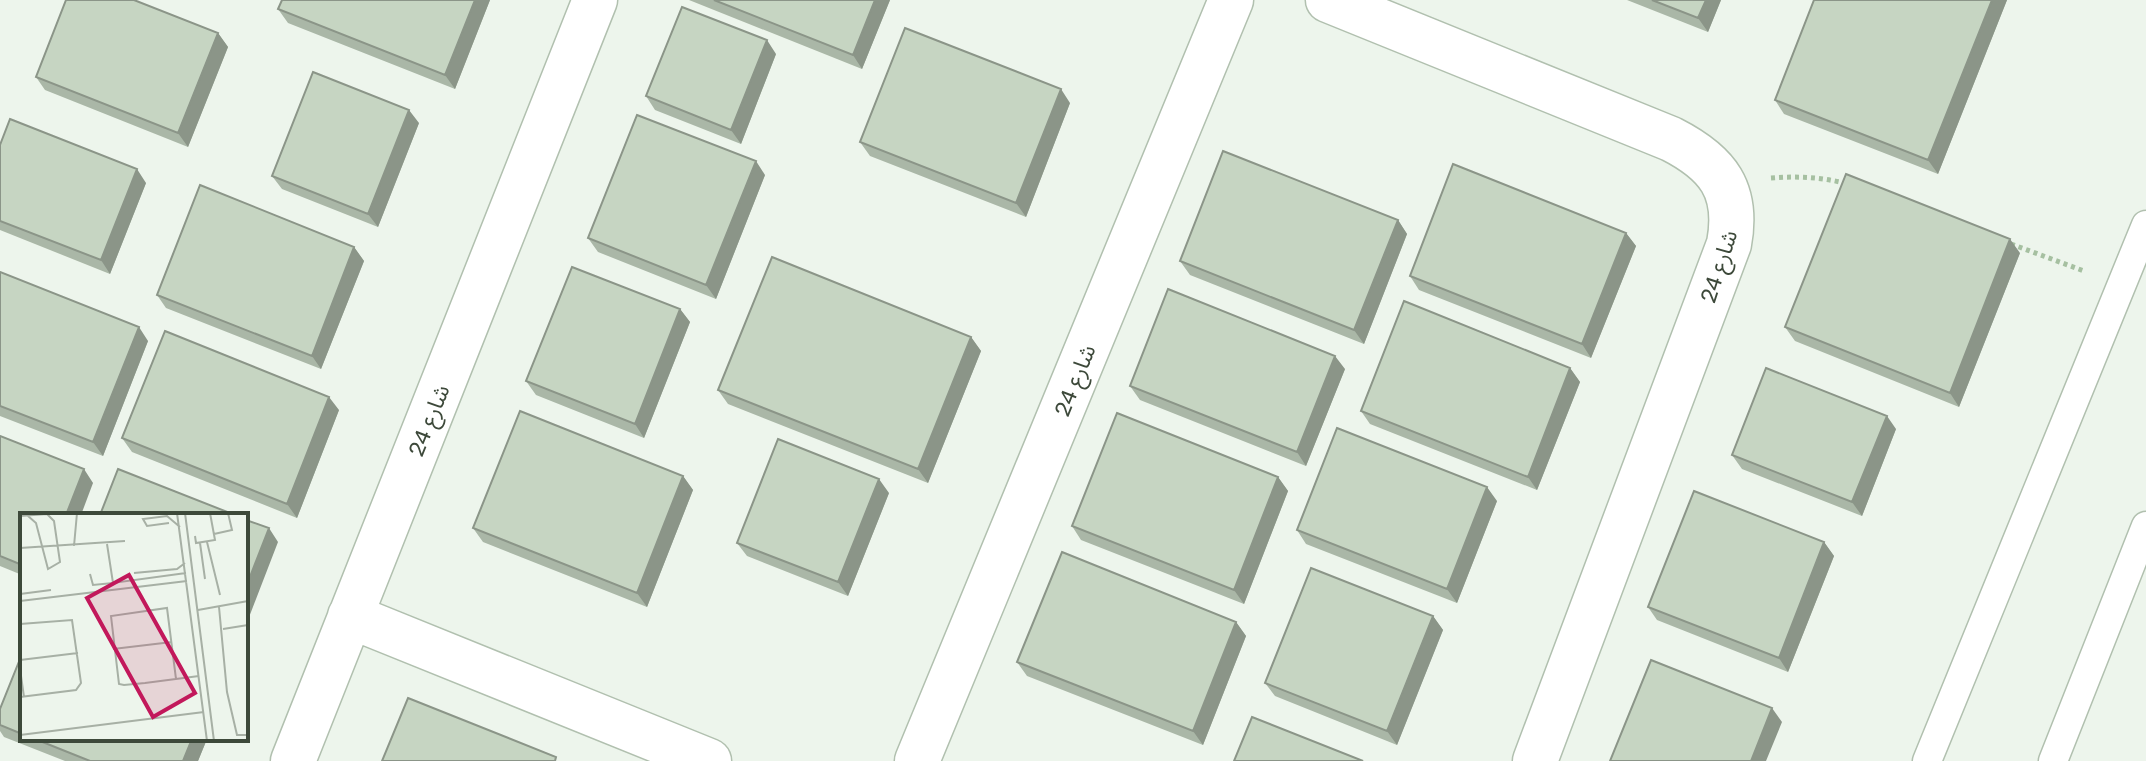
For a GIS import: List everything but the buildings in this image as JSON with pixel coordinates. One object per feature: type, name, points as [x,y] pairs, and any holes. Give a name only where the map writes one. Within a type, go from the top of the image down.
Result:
[{"type":"street","name":"شارع 24","points":[[293,761],[595,0]]},
{"type":"street","name":"شارع 24","points":[[917,761],[1231,0]]},
{"type":"street","points":[[1328,0],[1671,139],[1704,159],[1727,188]]},
{"type":"street","name":"شارع 24","points":[[1535,761],[1729,244],[1732,214],[1727,188]]},
{"type":"street","points":[[350,616],[709,761]]},
{"type":"lane","points":[[1927,761],[2146,225]]},
{"type":"lane","points":[[2053,761],[2146,526]]},
{"type":"path","points":[[1727,188],[1761,178],[1795,176],[1830,179],[1852,185]]},
{"type":"path","points":[[2007,242],[2122,285]]}]
